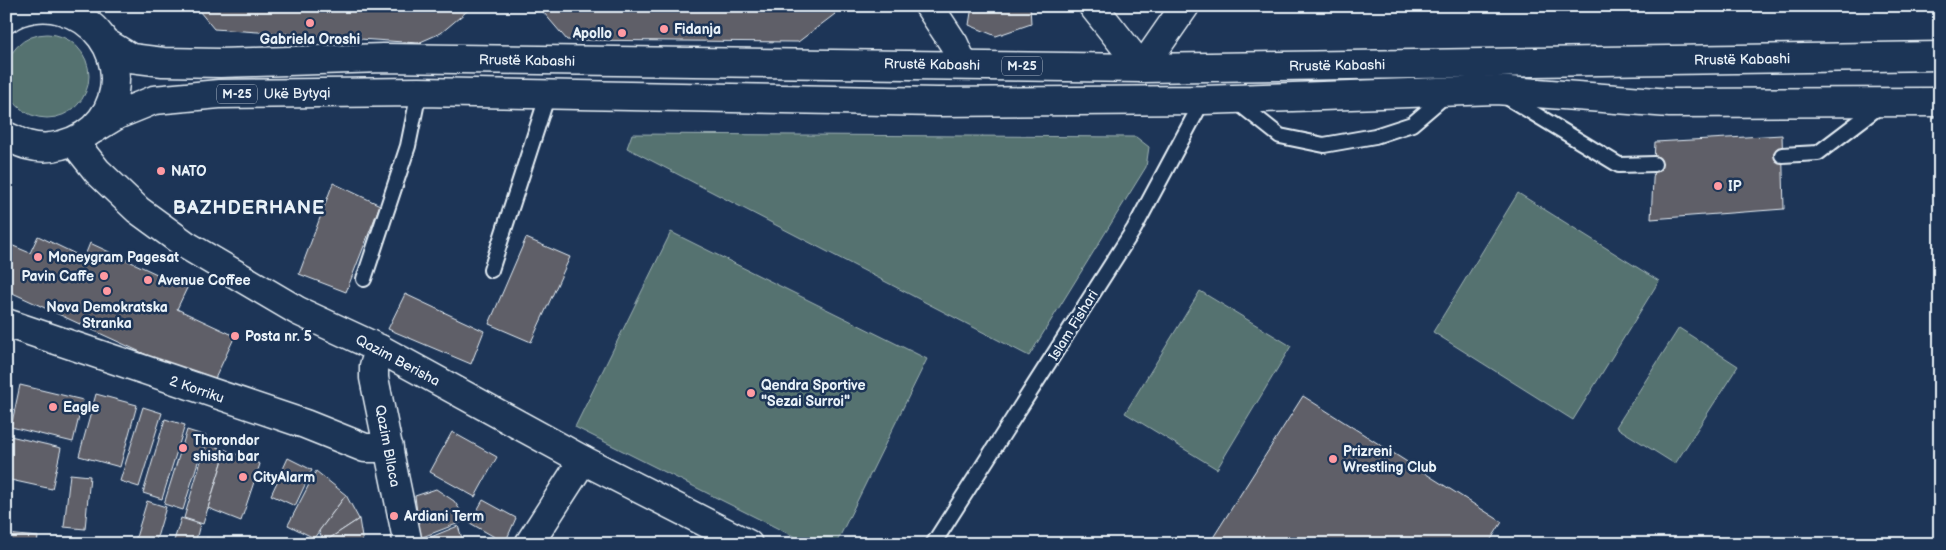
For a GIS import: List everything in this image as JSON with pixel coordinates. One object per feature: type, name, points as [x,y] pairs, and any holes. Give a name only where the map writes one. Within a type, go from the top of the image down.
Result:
[{"type":"main road","points":[[929,6],[954,44],[964,64]]},
{"type":"main road","points":[[1093,6],[1142,68]]},
{"type":"main road","points":[[1143,101],[1142,68],[1185,6]]},
{"type":"main road","name":"M-25","points":[[6,19],[30,9],[53,7],[75,14],[87,22],[108,44],[115,66],[115,89],[107,111],[84,135],[52,147],[29,146],[6,136]]},
{"type":"main road","name":"Rrustë Kabashi","points":[[108,44],[131,58],[172,62],[220,63],[383,58],[964,64],[1142,68],[1940,56]]},
{"type":"main road","name":"M-25","points":[[419,92],[938,102],[1203,100],[1496,90],[1670,104],[1940,102]]},
{"type":"main road","name":"Ukë Bytyqi","points":[[84,135],[117,114],[154,100],[219,94],[419,92]]},
{"type":"main road","name":"Qazim Berisha","points":[[84,135],[98,171],[138,210],[186,245],[298,311],[380,349],[583,460],[748,544]]},
{"type":"main road","name":"2 Korriku","points":[[6,324],[305,424],[366,448],[389,448]]},
{"type":"main road","name":"Qazim Bllaca","points":[[380,349],[374,366],[374,378],[408,544]]},
{"type":"main road","points":[[529,544],[583,460]]},
{"type":"lane","points":[[1496,90],[1619,166],[1654,164]]},
{"type":"lane","points":[[364,279],[408,146],[419,92]]},
{"type":"lane","points":[[1232,98],[1280,136],[1324,145],[1376,136],[1412,124],[1449,93]]},
{"type":"lane","points":[[490,270],[548,94]]},
{"type":"lane","name":"Islam Fishari","points":[[933,544],[1134,229],[1203,100]]},
{"type":"lane","points":[[1782,155],[1818,153],[1885,103]]},
{"type":"green space","points":[[47,34],[63,37],[77,46],[86,60],[89,76],[86,92],[77,106],[63,115],[47,118],[31,115],[17,106],[8,92],[5,76],[8,60],[17,46],[31,37]]},
{"type":"green space","points":[[632,134],[1136,137],[1149,147],[1146,167],[1029,356],[627,148]]},
{"type":"green space","points":[[1518,193],[1659,281],[1573,420],[1433,332]]},
{"type":"green space","name":"Qendra Sportive \"Sezai Surroi\"","points":[[671,232],[927,359],[836,544],[809,544],[575,427]]},
{"type":"green space","points":[[1200,291],[1291,346],[1217,469],[1125,413]]},
{"type":"green space","points":[[1679,328],[1738,366],[1675,464],[1616,427]]},
{"type":"building","points":[[195,6],[472,7],[441,33],[418,43],[214,29]]},
{"type":"building","points":[[538,6],[829,6],[835,14],[798,42],[567,40]]},
{"type":"building","points":[[972,6],[1030,6],[1031,24],[996,36],[969,25]]},
{"type":"building","name":"IP","points":[[1782,135],[1784,209],[1651,219],[1655,142]]},
{"type":"building","points":[[333,183],[380,205],[346,292],[299,274]]},
{"type":"building","points":[[38,236],[84,258],[90,243],[187,288],[177,309],[235,336],[212,385],[6,290],[6,254],[11,245],[30,253]]},
{"type":"building","points":[[526,238],[570,257],[531,342],[489,324]]},
{"type":"building","points":[[405,294],[484,331],[471,364],[388,329]]},
{"type":"building","points":[[20,385],[83,400],[73,442],[11,427]]},
{"type":"building","points":[[96,394],[137,405],[120,467],[79,456]]},
{"type":"building","name":"Prizreni Wrestling Club","points":[[1303,396],[1502,522],[1488,544],[1209,544]]},
{"type":"building","points":[[143,407],[162,413],[139,487],[120,481]]},
{"type":"building","points":[[165,419],[185,425],[162,499],[143,493]]},
{"type":"building","points":[[187,430],[206,436],[183,510],[164,504]]},
{"type":"building","points":[[452,432],[497,457],[475,497],[430,472]]},
{"type":"building","points":[[6,435],[61,448],[52,489],[6,479]]},
{"type":"building","points":[[206,444],[226,450],[203,524],[184,518]]},
{"type":"building","points":[[226,450],[260,464],[241,521],[208,508]]},
{"type":"building","points":[[288,458],[312,470],[295,506],[271,495]]},
{"type":"building","points":[[316,471],[346,495],[314,538],[288,525]]},
{"type":"building","points":[[70,474],[90,476],[85,529],[64,527]]},
{"type":"building","points":[[436,489],[454,501],[467,520],[420,538],[415,496]]},
{"type":"building","points":[[346,495],[359,519],[324,542],[319,531]]},
{"type":"building","points":[[483,500],[516,518],[505,543],[470,523]]},
{"type":"building","points":[[147,501],[166,507],[155,544],[134,544]]},
{"type":"building","points":[[181,518],[200,524],[195,544],[173,544]]},
{"type":"building","points":[[359,519],[363,544],[324,544],[324,542]]},
{"type":"building","points":[[458,526],[464,544],[421,544],[421,541]]},
{"type":"building","points":[[6,534],[38,537],[37,544],[6,544]]},
{"type":"building","points":[[206,538],[241,542],[241,544],[206,544]]},
{"type":"place","name":"Gabriela Oroshi","points":[[310,23]]},
{"type":"place","name":"Fidanja","points":[[664,29]]},
{"type":"place","name":"Apollo","points":[[622,33]]},
{"type":"place","name":"NATO","points":[[161,171]]},
{"type":"place","name":"IP","points":[[1718,186]]},
{"type":"place","name":"Moneygram Pagesat","points":[[38,257]]},
{"type":"place","name":"Pavin Caffe","points":[[104,276]]},
{"type":"place","name":"Avenue Coffee","points":[[148,280]]},
{"type":"place","name":"Nova Demokratska Stranka","points":[[107,291]]},
{"type":"place","name":"Posta nr. 5","points":[[235,336]]},
{"type":"place","name":"Qendra Sportive \"Sezai Surroi\"","points":[[751,393]]},
{"type":"place","name":"Eagle","points":[[53,407]]},
{"type":"place","name":"Thorondor shisha bar","points":[[183,448]]},
{"type":"place","name":"Prizreni Wrestling Club","points":[[1333,459]]},
{"type":"place","name":"CityAlarm","points":[[243,477]]},
{"type":"place","name":"Ardiani Term","points":[[394,516]]},
{"type":"district","name":"BAZHDERHANE","points":[[249,207]]}]
